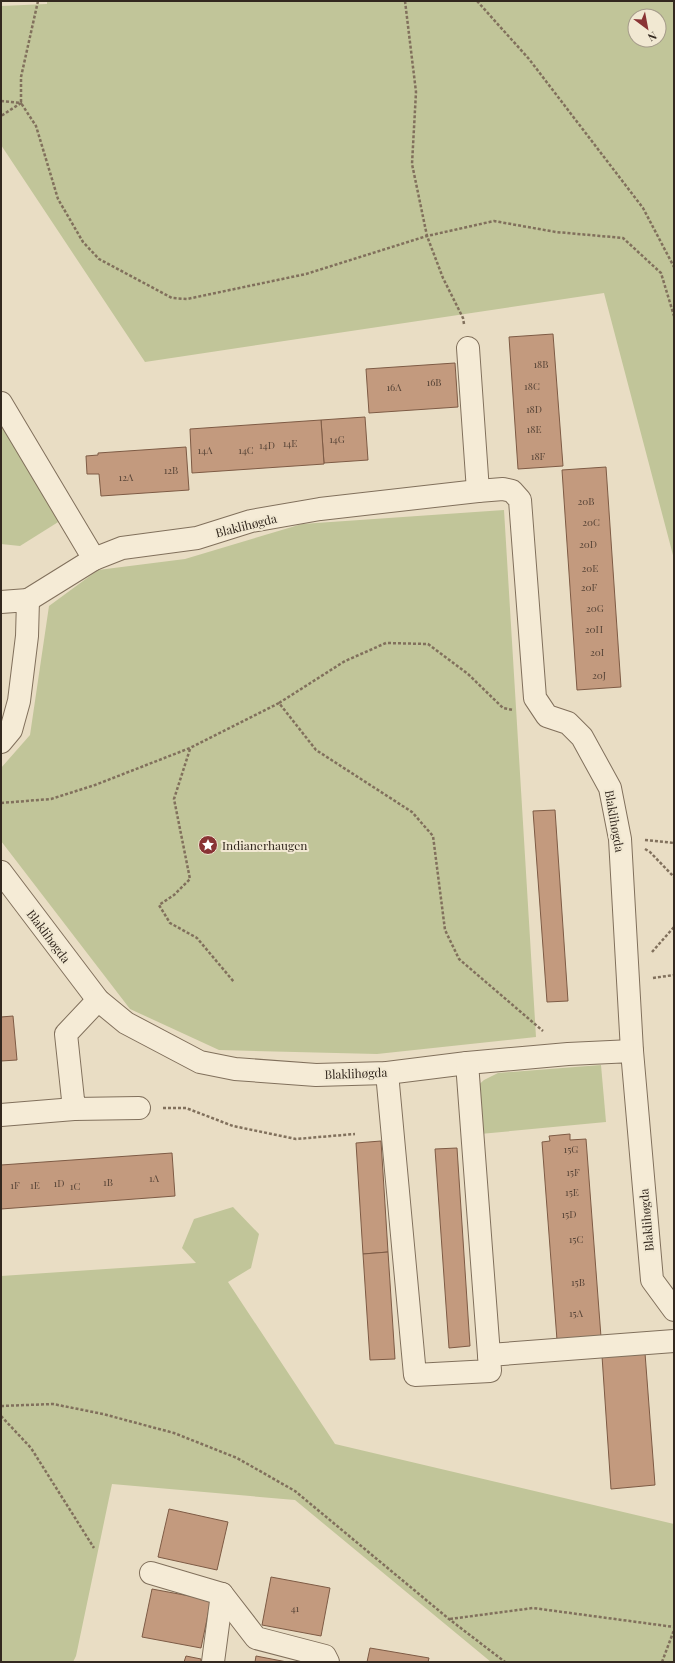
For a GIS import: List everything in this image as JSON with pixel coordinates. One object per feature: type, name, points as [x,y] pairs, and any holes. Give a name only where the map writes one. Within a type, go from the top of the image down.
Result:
[{"type":"street","points":[[468,348],[478,491]]},
{"type":"street","points":[[1,403],[94,559]]},
{"type":"street","name":"Blaklihøgda","points":[[1,602],[28,600],[94,559],[122,548],[197,538],[251,521],[320,509],[478,491],[503,489],[512,491],[520,500],[535,698],[548,716],[568,723],[582,737],[610,788],[620,838],[632,1051],[652,1280],[674,1310]]},
{"type":"street","points":[[1,742],[11,730],[19,701],[27,636],[28,600]]},
{"type":"street","name":"Blaklihøgda","points":[[1,872],[98,1000],[126,1023],[200,1062],[235,1069],[316,1075],[387,1073],[467,1063],[568,1054],[632,1051]]},
{"type":"street","points":[[74,1109],[66,1034],[98,1000]]},
{"type":"street","points":[[387,1073],[414,1375],[490,1371],[467,1063]]},
{"type":"street","points":[[1,1115],[74,1109],[139,1108]]},
{"type":"street","points":[[489,1355],[674,1341]]},
{"type":"street","points":[[151,1573],[222,1594],[256,1638],[326,1660]]},
{"type":"street","points":[[213,1662],[222,1594]]},
{"type":"path","points":[[38,1],[21,77],[21,103],[36,126],[58,199],[83,242],[100,259],[172,298],[187,299],[306,274],[427,236],[494,221],[556,232],[623,238],[661,273],[674,316]]},
{"type":"path","points":[[405,1],[416,92],[412,164],[427,236],[443,278],[463,318],[468,348]]},
{"type":"path","points":[[477,1],[529,59],[643,208],[674,267]]},
{"type":"path","points":[[1,101],[21,103]]},
{"type":"path","points":[[1,116],[21,103]]},
{"type":"path","points":[[1,803],[51,799],[95,785],[190,748],[279,703],[345,661],[386,642],[428,644],[468,674],[503,708],[548,716]]},
{"type":"path","points":[[279,703],[316,750],[412,812],[433,836],[445,930],[459,958],[568,1054]]},
{"type":"path","points":[[190,748],[174,799],[190,879],[174,895],[159,905],[170,924],[196,938],[234,982]]},
{"type":"path","points":[[620,838],[674,843]]},
{"type":"path","points":[[620,838],[650,852],[674,877]]},
{"type":"path","points":[[139,1108],[186,1108],[233,1126],[296,1139],[355,1134]]},
{"type":"path","points":[[1,1406],[53,1404],[103,1414],[174,1433],[237,1458],[295,1491],[449,1619],[505,1662]]},
{"type":"path","points":[[1,1416],[31,1448],[94,1548]]},
{"type":"path","points":[[449,1619],[533,1608],[674,1629],[662,1662]]},
{"type":"green space","points":[[47,1],[674,1],[674,559],[604,293],[145,362],[1,145],[1,6],[47,4]]},
{"type":"green space","points":[[1,413],[63,519],[20,546],[1,544]]},
{"type":"green space","points":[[504,510],[536,1037],[377,1054],[219,1050],[130,1009],[1,841],[1,768],[30,735],[49,606],[98,570],[185,559],[302,524]]},
{"type":"green space","points":[[601,1065],[606,1122],[480,1134],[474,1089],[484,1080],[498,1073]]},
{"type":"green space","points":[[233,1207],[259,1234],[251,1268],[228,1282],[335,1444],[674,1524],[674,1662],[491,1662],[295,1500],[112,1484],[76,1656],[73,1662],[1,1662],[1,1276],[196,1263],[182,1248],[194,1219]]},
{"type":"building","points":[[553,334],[563,466],[518,469],[509,337]]},
{"type":"building","points":[[455,363],[458,407],[369,413],[366,369]]},
{"type":"building","points":[[365,417],[368,460],[324,463],[321,420]]},
{"type":"building","points":[[321,420],[324,464],[192,473],[190,429]]},
{"type":"building","points":[[186,447],[189,490],[101,496],[99,474],[87,474],[86,456],[98,455],[98,453]]},
{"type":"building","points":[[606,467],[621,687],[577,690],[562,470]]},
{"type":"building","points":[[555,810],[568,1001],[547,1002],[533,811]]},
{"type":"building","points":[[13,1016],[17,1060],[1,1061],[1,1017]]},
{"type":"building","points":[[570,1134],[570,1140],[586,1139],[601,1337],[557,1340],[542,1142],[550,1141],[549,1136]]},
{"type":"building","points":[[381,1141],[388,1252],[363,1254],[356,1143]]},
{"type":"building","points":[[457,1148],[470,1346],[449,1348],[435,1149]]},
{"type":"building","points":[[172,1153],[175,1196],[1,1209],[1,1165]]},
{"type":"building","points":[[388,1252],[395,1359],[370,1360],[363,1254]]},
{"type":"building","points":[[645,1353],[655,1485],[611,1489],[602,1356]]},
{"type":"building","points":[[169,1509],[228,1522],[217,1570],[158,1557]]},
{"type":"building","points":[[271,1577],[330,1588],[321,1636],[262,1625]]},
{"type":"building","points":[[152,1589],[211,1600],[201,1648],[142,1637]]},
{"type":"building","points":[[370,1648],[429,1658],[428,1662],[367,1662]]},
{"type":"building","points":[[186,1656],[201,1659],[201,1662],[184,1662]]},
{"type":"building","points":[[256,1656],[287,1662],[255,1662]]},
{"type":"place","name":"Indianerhaugen","points":[[208,845]]}]
